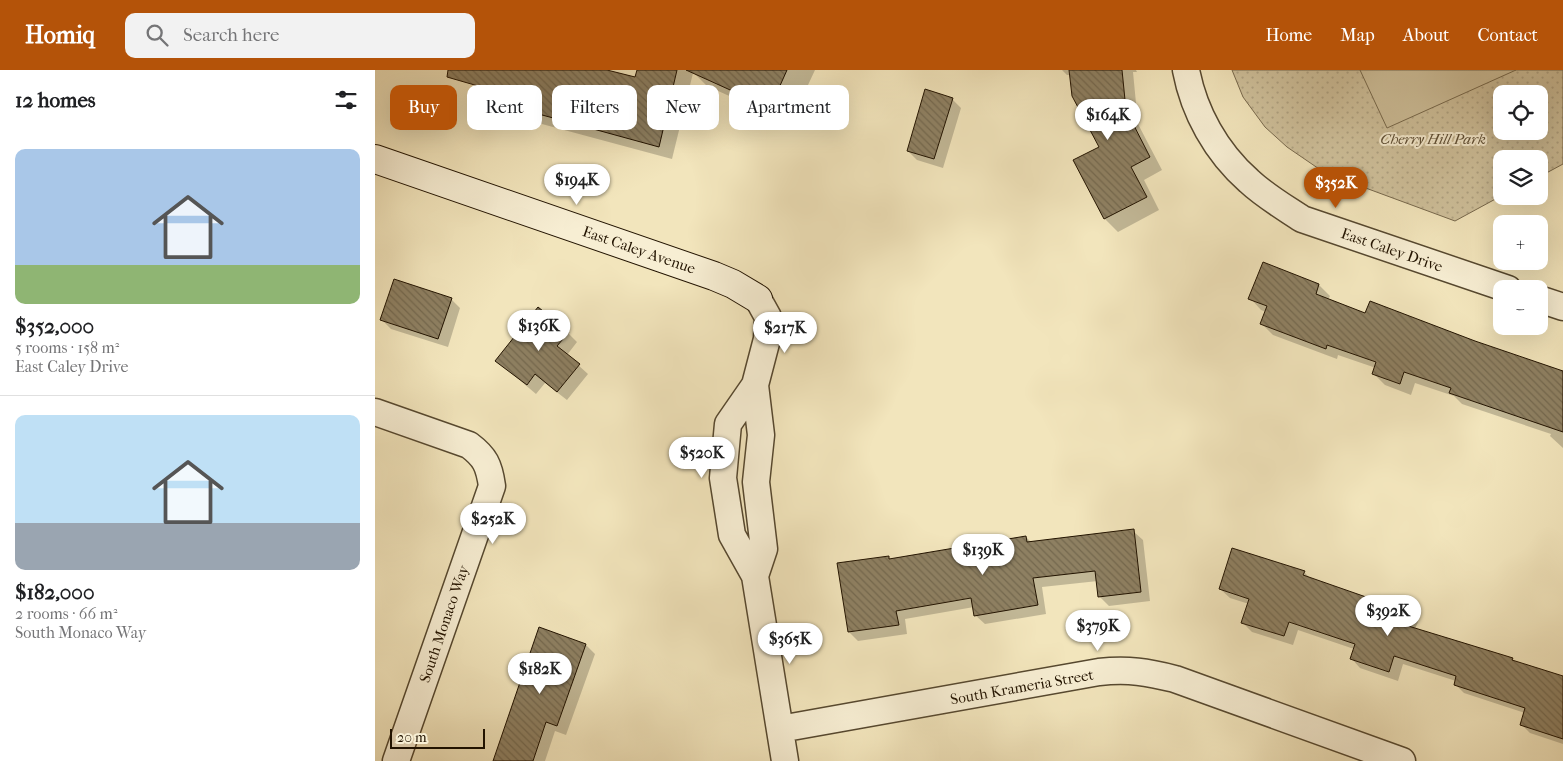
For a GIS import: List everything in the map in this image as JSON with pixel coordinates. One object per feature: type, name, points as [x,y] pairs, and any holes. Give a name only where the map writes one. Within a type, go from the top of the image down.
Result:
[{"type":"street","name":"East Caley Drive","points":[[1188,79],[1205,126],[1227,160],[1249,182],[1273,200],[1302,219],[1493,284]]},
{"type":"street","name":"East Caley Avenue","points":[[375,158],[714,276],[733,284],[757,299]]},
{"type":"street","points":[[757,299],[768,317],[768,326],[767,339],[755,385],[761,435],[756,482],[764,549],[755,576],[785,761]]},
{"type":"street","points":[[1548,302],[1563,307]]},
{"type":"street","name":"South Monaco Way","points":[[375,412],[469,445],[481,453],[490,469],[492,486],[396,761]]},
{"type":"street","name":"South Krameria Street","points":[[780,729],[1099,672],[1123,670],[1147,672],[1175,679],[1402,761]]},
{"type":"green space","name":"Cherry Hill Park","points":[[1232,70],[1563,70],[1563,164],[1548,172],[1548,150],[1493,150],[1493,200],[1455,221],[1325,173],[1287,147],[1265,127],[1243,97]]},
{"type":"green space","points":[[1360,70],[1516,70],[1387,128]]},
{"type":"building","points":[[448,70],[607,70],[635,77],[637,70],[677,70],[673,85],[647,85],[647,130],[663,130],[659,147],[597,130],[637,130],[637,85],[552,85],[552,118],[542,115],[542,85],[475,85],[447,77]]},
{"type":"building","points":[[686,70],[787,70],[780,85],[729,85],[729,89]]},
{"type":"building","points":[[1069,70],[1122,70],[1126,110],[1150,157],[1131,167],[1147,197],[1104,219],[1073,160],[1099,147],[1072,96]]},
{"type":"building","points":[[925,89],[953,98],[934,159],[907,151]]},
{"type":"building","points":[[1263,262],[1319,284],[1316,294],[1365,313],[1370,301],[1475,341],[1563,371],[1563,432],[1449,393],[1451,388],[1404,372],[1400,384],[1372,374],[1376,362],[1327,345],[1326,349],[1260,324],[1267,306],[1248,299]]},
{"type":"building","points":[[394,279],[452,298],[438,339],[380,320]]},
{"type":"building","points":[[538,307],[569,332],[557,346],[580,364],[557,392],[535,374],[527,385],[495,361]]},
{"type":"building","points":[[1134,529],[1141,592],[1098,597],[1095,571],[1033,578],[1038,605],[974,616],[971,598],[896,611],[899,625],[848,632],[837,563],[889,556],[889,559],[1026,536],[1027,542]]},
{"type":"building","points":[[1232,548],[1305,571],[1303,575],[1409,612],[1405,625],[1513,658],[1512,660],[1563,676],[1563,739],[1520,725],[1525,708],[1454,685],[1456,676],[1394,656],[1389,672],[1350,659],[1355,644],[1289,622],[1284,636],[1241,623],[1249,599],[1219,589]]},
{"type":"building","points":[[539,627],[586,644],[557,726],[546,722],[533,761],[493,761]]}]
